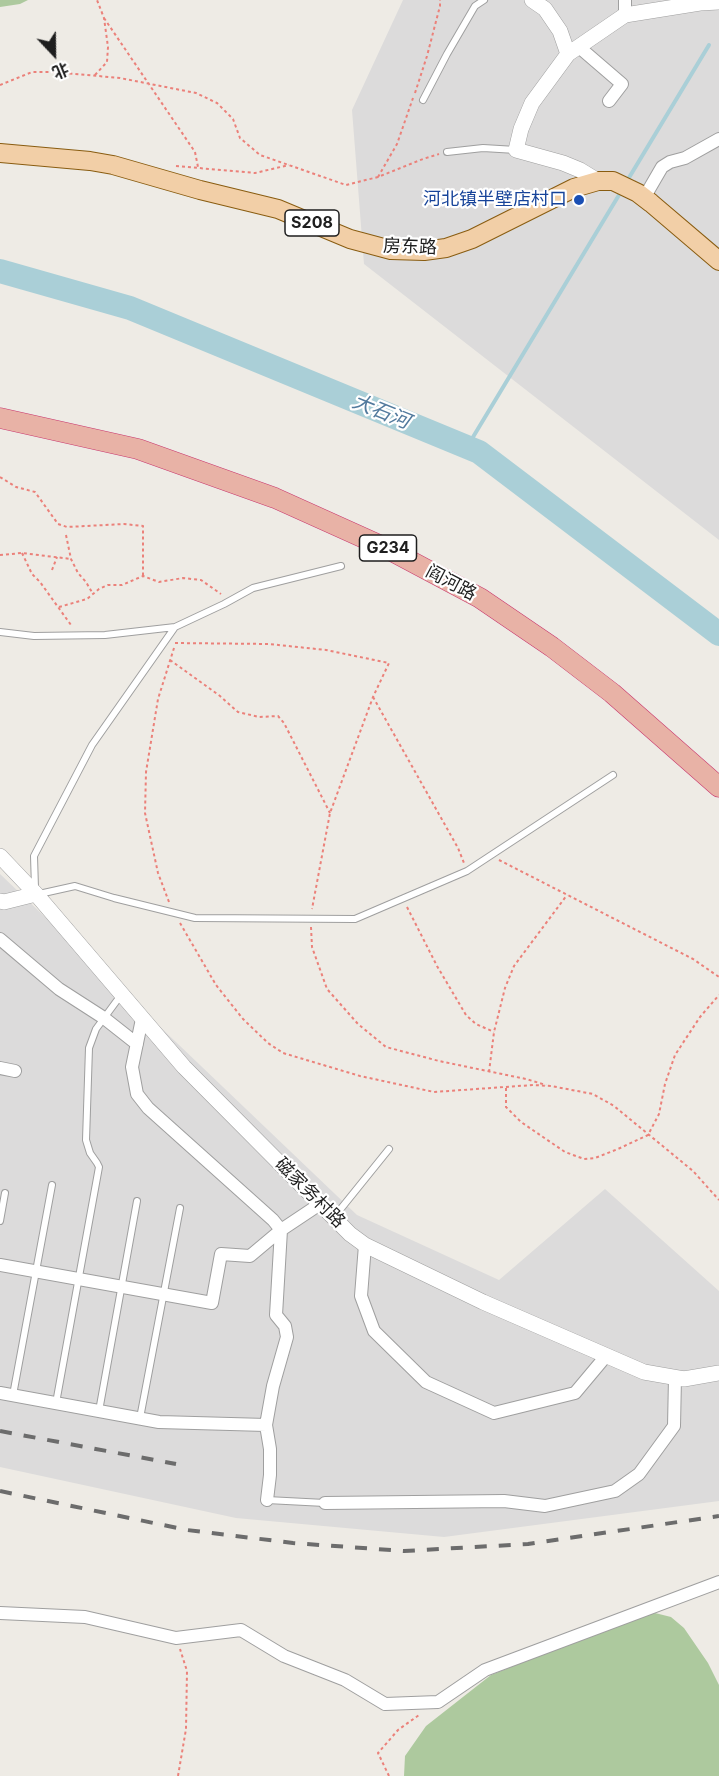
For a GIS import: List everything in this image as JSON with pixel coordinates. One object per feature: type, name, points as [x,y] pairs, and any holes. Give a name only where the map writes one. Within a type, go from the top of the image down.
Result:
[{"type":"highway","name":"阎河路","points":[[0,418],[138,449],[275,498],[386,548],[480,598],[552,647],[612,693],[719,787]]},
{"type":"main road","name":"房东路","points":[[0,153],[113,165],[278,209],[350,239],[391,250],[424,251],[446,248],[472,238],[574,189],[606,181]]},
{"type":"main road","points":[[606,181],[641,196],[719,261]]},
{"type":"street","points":[[532,0],[545,9],[574,51],[622,84],[609,101]]},
{"type":"street","points":[[606,181],[562,163],[516,150],[521,129],[532,103],[574,51],[625,8],[719,2]]},
{"type":"street","points":[[641,196],[662,167],[685,158],[719,139]]},
{"type":"street","name":"磁家务村路","points":[[0,856],[36,894],[184,1067],[350,1234],[365,1245],[483,1302],[644,1372],[684,1379],[719,1373]]},
{"type":"street","points":[[1,904],[36,894]]},
{"type":"street","points":[[0,939],[59,989],[104,1018],[137,1044]]},
{"type":"street","points":[[142,1018],[132,1067],[137,1094],[148,1108],[273,1220],[281,1230],[276,1315],[285,1326],[287,1337],[273,1386],[266,1425],[270,1449],[267,1500]]},
{"type":"street","points":[[0,1068],[15,1071]]},
{"type":"street","points":[[0,1265],[212,1303],[221,1254],[250,1256],[281,1230],[320,1204]]},
{"type":"street","points":[[365,1245],[361,1296],[374,1331],[426,1382],[494,1413],[575,1393],[606,1356]]},
{"type":"street","points":[[325,1503],[504,1501],[545,1506],[615,1491],[639,1474],[674,1426],[675,1378]]},
{"type":"street","points":[[6,1394],[159,1422],[266,1425]]},
{"type":"street","points":[[0,1613],[85,1617],[176,1638],[241,1630],[284,1656],[345,1680],[385,1704],[438,1702],[485,1670],[719,1582]]},
{"type":"lane","points":[[423,100],[464,25],[476,6],[484,0]]},
{"type":"lane","points":[[447,152],[483,148],[516,150]]},
{"type":"lane","points":[[0,632],[34,636],[105,635],[175,627],[253,588],[341,566]]},
{"type":"lane","points":[[175,627],[92,745],[34,856],[36,894],[75,886],[195,918],[355,919],[467,871],[613,774]]},
{"type":"lane","points":[[56,1403],[99,1167],[90,1153],[86,1140],[89,1048],[96,1029],[122,994]]},
{"type":"lane","points":[[334,1218],[389,1149]]},
{"type":"lane","points":[[6,1394],[36,1271],[52,1185]]},
{"type":"lane","points":[[0,1221],[6,1193]]},
{"type":"lane","points":[[99,1411],[137,1201]]},
{"type":"lane","points":[[140,1418],[180,1208]]},
{"type":"lane","points":[[267,1500],[325,1503]]},
{"type":"path","points":[[94,76],[107,62],[108,47],[104,18],[97,0]]},
{"type":"path","points":[[378,177],[397,144],[428,56],[440,0]]},
{"type":"path","points":[[104,18],[195,152],[198,167]]},
{"type":"path","points":[[0,85],[32,72],[54,72],[120,78],[196,93],[217,103],[233,119],[240,138],[260,155],[346,185],[378,177],[447,152]]},
{"type":"path","points":[[176,166],[255,173],[289,165]]},
{"type":"path","points":[[0,477],[16,487],[35,492],[58,524],[67,527],[124,524],[143,526],[143,576]]},
{"type":"path","points":[[66,535],[71,559],[93,594]]},
{"type":"path","points":[[0,555],[22,553],[71,559]]},
{"type":"path","points":[[22,553],[32,574],[59,607],[77,635]]},
{"type":"path","points":[[52,570],[57,557]]},
{"type":"path","points":[[59,607],[87,599],[108,585],[122,585],[143,576],[159,582],[183,578],[201,580],[231,601]]},
{"type":"path","points":[[175,627],[175,643],[158,699],[146,772],[145,813],[158,873],[174,913],[216,985],[243,1019],[268,1043],[283,1053],[360,1076],[434,1092],[533,1085],[551,1086]]},
{"type":"path","points":[[175,643],[269,644],[326,650],[389,663],[373,697],[330,813],[310,919],[312,947],[327,989],[358,1024],[386,1047],[439,1062],[593,1094],[614,1106],[693,1171],[719,1200]]},
{"type":"path","points":[[170,660],[238,711],[259,717],[278,716],[284,723],[330,813]]},
{"type":"path","points":[[373,697],[458,848],[467,871]]},
{"type":"path","points":[[490,856],[693,959],[719,977]]},
{"type":"path","points":[[489,1072],[494,1032],[514,966],[567,895]]},
{"type":"path","points":[[403,899],[436,966],[466,1015],[476,1024],[494,1032]]},
{"type":"path","points":[[506,1087],[506,1107],[521,1122],[565,1152],[584,1159],[595,1158],[648,1135],[659,1114],[665,1084],[675,1055],[700,1017],[719,995]]},
{"type":"path","points":[[176,1638],[187,1671],[186,1729],[178,1776]]},
{"type":"path","points":[[390,1776],[378,1753],[398,1730],[438,1702]]},
{"type":"shaded area","points":[[403,0],[719,0],[719,540],[364,264],[352,110]]},
{"type":"shaded area","points":[[0,874],[357,1215],[499,1280],[605,1189],[719,1291],[719,1501],[444,1537],[236,1518],[0,1467]]},
{"type":"green space","points":[[0,0],[28,0],[20,4],[0,7]]},
{"type":"green space","points":[[655,1613],[671,1617],[684,1628],[708,1663],[719,1685],[719,1776],[404,1776],[405,1756],[426,1726],[491,1675],[634,1618]]},
{"type":"waterway","points":[[627,181],[709,45]]},
{"type":"waterway","points":[[467,447],[622,190]]},
{"type":"waterway","name":"大石河","points":[[0,271],[130,308],[479,452],[719,634]]},
{"type":"railway","points":[[0,1431],[176,1464]]},
{"type":"railway","points":[[0,1491],[187,1530],[293,1543],[404,1551],[528,1544],[719,1516]]},
{"type":"place","name":"河北镇半壁店村口","points":[[579,200]]}]
